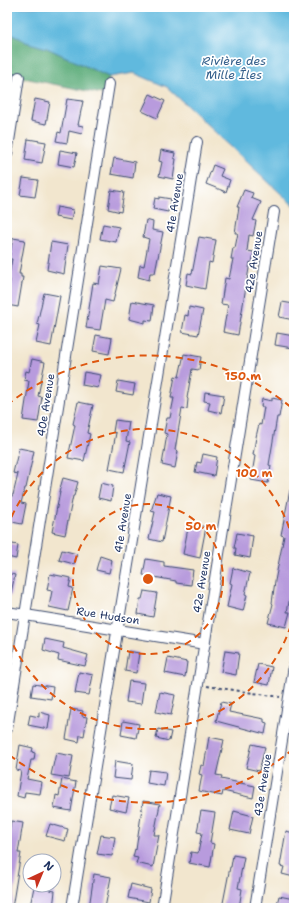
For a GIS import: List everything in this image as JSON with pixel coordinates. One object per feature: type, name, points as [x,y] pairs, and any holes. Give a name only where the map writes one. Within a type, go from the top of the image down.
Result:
[{"type":"street","points":[[7,154],[19,77]]},
{"type":"street","name":"40e Avenue","points":[[7,729],[109,84]]},
{"type":"street","name":"41e Avenue","points":[[72,908],[197,142]]},
{"type":"street","name":"42e Avenue","points":[[162,908],[274,212]]},
{"type":"street","name":"Rue Hudson","points":[[7,612],[205,644]]},
{"type":"street","name":"43e Avenue","points":[[256,908],[294,666]]},
{"type":"path","points":[[198,685],[289,698]]},
{"type":"green space","points":[[7,30],[26,42],[47,48],[109,77],[107,95],[19,77],[7,83]]},
{"type":"water","name":"Rivière des Mille Îles","points":[[7,7],[294,7],[294,206],[167,87],[134,73],[109,77],[47,48],[26,42],[7,30]]},
{"type":"building","points":[[150,94],[165,101],[157,118],[142,111]]},
{"type":"building","points":[[35,99],[50,102],[46,124],[31,121]]},
{"type":"building","points":[[67,99],[83,101],[78,125],[83,126],[82,134],[69,131],[67,143],[56,141],[58,132],[61,133]]},
{"type":"building","points":[[28,139],[46,142],[42,163],[25,160]]},
{"type":"building","points":[[60,150],[77,153],[74,167],[58,164]]},
{"type":"building","points":[[161,150],[175,153],[174,158],[176,159],[173,179],[159,176],[162,162],[159,161]]},
{"type":"building","points":[[114,158],[135,162],[133,178],[111,174]]},
{"type":"building","points":[[213,165],[223,169],[220,176],[230,180],[226,192],[206,184]]},
{"type":"building","points":[[23,178],[38,180],[35,197],[20,195]]},
{"type":"building","points":[[111,190],[124,192],[121,212],[108,209]]},
{"type":"building","points":[[244,190],[253,193],[251,198],[261,202],[253,220],[256,221],[253,236],[249,235],[247,251],[254,252],[252,263],[250,262],[238,335],[223,332],[228,305],[221,304],[225,278],[229,279],[233,259],[231,259],[233,248],[235,248],[238,233],[235,233],[239,207],[237,207]]},
{"type":"building","points":[[159,197],[171,199],[168,212],[153,209],[155,198],[159,199]]},
{"type":"building","points":[[57,207],[73,210],[71,220],[55,217]]},
{"type":"building","points":[[146,220],[153,222],[152,230],[163,232],[155,273],[150,273],[149,280],[138,277],[140,265],[144,266],[149,239],[143,237]]},
{"type":"building","points":[[103,224],[119,227],[116,242],[100,239]]},
{"type":"building","points":[[199,237],[216,240],[212,263],[209,262],[205,289],[186,285],[188,273],[192,274]]},
{"type":"building","points":[[13,238],[25,240],[19,274],[23,277],[18,307],[7,305],[10,280],[8,280],[12,259],[9,259]]},
{"type":"building","points":[[51,242],[68,245],[64,274],[47,270]]},
{"type":"building","points":[[102,266],[121,269],[113,302],[105,300],[100,330],[86,328],[93,283],[99,284]]},
{"type":"building","points":[[44,293],[60,296],[51,346],[36,343],[40,325],[37,324]]},
{"type":"building","points":[[132,301],[154,305],[152,321],[145,320],[145,323],[129,319]]},
{"type":"building","points":[[282,302],[294,304],[294,320],[279,317]]},
{"type":"building","points":[[189,307],[203,310],[198,335],[182,332],[185,315],[188,316]]},
{"type":"building","points":[[277,333],[294,336],[293,348],[275,345]]},
{"type":"building","points":[[96,335],[112,338],[109,354],[93,351]]},
{"type":"building","points":[[184,354],[201,357],[199,370],[192,369],[187,398],[187,409],[182,408],[175,450],[178,451],[175,468],[162,465],[167,434],[164,433],[167,418],[170,418],[174,398],[171,398],[175,376],[179,377]]},
{"type":"building","points":[[32,359],[45,362],[38,396],[42,397],[38,422],[23,420],[29,381],[24,380],[26,371],[29,372]]},
{"type":"building","points":[[84,372],[101,375],[98,388],[82,385]]},
{"type":"building","points":[[118,381],[135,384],[133,395],[116,392]]},
{"type":"building","points":[[205,392],[224,395],[221,413],[208,410],[210,402],[204,401]]},
{"type":"building","points":[[272,398],[282,400],[279,417],[277,417],[269,465],[271,466],[268,483],[251,480],[255,456],[253,455],[256,437],[259,424],[261,425],[264,407],[261,407],[262,399],[272,401]]},
{"type":"building","points":[[78,402],[93,405],[87,433],[90,434],[84,461],[68,458]]},
{"type":"building","points":[[115,420],[129,422],[126,441],[130,442],[124,472],[109,469],[116,433],[113,432]]},
{"type":"building","points":[[19,448],[34,451],[26,488],[21,503],[26,504],[22,524],[7,521],[7,515],[18,474],[13,473]]},
{"type":"building","points":[[203,454],[217,457],[214,476],[195,472],[197,462],[201,463]]},
{"type":"building","points":[[63,478],[78,482],[73,496],[65,535],[52,532]]},
{"type":"building","points":[[101,483],[113,486],[111,501],[98,498]]},
{"type":"building","points":[[290,490],[294,490],[294,577],[287,612],[290,612],[286,627],[268,623],[273,604],[275,581],[284,536],[281,535]]},
{"type":"building","points":[[157,493],[171,496],[162,542],[149,539],[155,512],[151,511]]},
{"type":"building","points":[[189,523],[206,527],[200,558],[183,554]]},
{"type":"building","points":[[237,533],[253,536],[250,558],[235,555],[236,548],[234,548]]},
{"type":"building","points":[[7,543],[18,545],[16,559],[7,557]]},
{"type":"building","points":[[62,550],[77,554],[74,564],[59,560]]},
{"type":"building","points":[[100,556],[112,560],[109,573],[96,570]]},
{"type":"building","points":[[146,559],[164,562],[164,566],[193,570],[191,585],[143,575]]},
{"type":"building","points":[[233,568],[250,573],[243,611],[227,607],[232,584],[230,583]]},
{"type":"building","points":[[7,573],[15,575],[10,597],[7,597]]},
{"type":"building","points":[[50,574],[71,578],[69,587],[73,588],[68,611],[49,607],[52,591],[47,590]]},
{"type":"building","points":[[144,591],[157,593],[153,617],[138,614],[140,599],[142,599]]},
{"type":"building","points":[[45,639],[64,643],[63,648],[88,655],[85,666],[58,660],[59,655],[43,650]]},
{"type":"building","points":[[128,651],[139,653],[136,673],[125,671]]},
{"type":"building","points":[[225,651],[239,653],[236,675],[221,672]]},
{"type":"building","points":[[168,658],[187,662],[185,677],[165,673]]},
{"type":"building","points":[[258,664],[272,667],[269,685],[254,682]]},
{"type":"building","points":[[79,672],[93,675],[89,695],[75,693]]},
{"type":"building","points":[[129,681],[144,683],[141,704],[126,702]]},
{"type":"building","points":[[33,684],[53,687],[51,699],[31,696]]},
{"type":"building","points":[[160,692],[175,695],[171,715],[156,712]]},
{"type":"building","points":[[221,702],[231,704],[229,712],[264,719],[264,722],[267,723],[265,734],[216,721]]},
{"type":"building","points":[[71,709],[83,711],[82,716],[87,717],[84,736],[80,735],[79,742],[66,739]]},
{"type":"building","points":[[39,712],[50,715],[48,729],[28,725],[30,715],[39,717]]},
{"type":"building","points":[[123,721],[139,724],[136,738],[121,735]]},
{"type":"building","points":[[158,729],[171,732],[169,741],[156,738]]},
{"type":"building","points":[[209,737],[224,740],[216,775],[222,776],[221,779],[255,786],[253,798],[223,791],[222,796],[199,791],[202,775],[199,774],[201,765],[204,766]]},
{"type":"building","points":[[252,744],[265,747],[259,771],[246,768]]},
{"type":"building","points":[[20,745],[33,748],[32,752],[35,753],[34,760],[31,760],[27,779],[42,782],[40,794],[25,792],[24,798],[17,796],[21,771],[16,770]]},
{"type":"building","points":[[56,753],[73,756],[69,778],[51,775]]},
{"type":"building","points":[[115,761],[133,764],[131,780],[113,778]]},
{"type":"building","points":[[149,770],[166,772],[164,786],[147,783]]},
{"type":"building","points":[[62,779],[76,782],[71,811],[54,808],[56,795],[59,796]]},
{"type":"building","points":[[112,795],[129,798],[126,812],[109,808]]},
{"type":"building","points":[[143,801],[160,804],[154,835],[159,835],[153,867],[136,863],[138,858],[133,857],[135,849],[136,850]]},
{"type":"building","points":[[201,811],[215,813],[210,843],[214,844],[210,867],[189,863],[191,852],[198,853],[202,833],[197,832]]},
{"type":"building","points":[[234,811],[253,816],[249,834],[230,830]]},
{"type":"building","points":[[11,821],[23,823],[18,853],[21,853],[12,908],[7,908],[7,843]]},
{"type":"building","points":[[50,824],[68,829],[65,841],[46,836]]},
{"type":"building","points":[[286,831],[294,833],[294,877],[282,874],[284,867],[280,866]]},
{"type":"building","points":[[101,835],[115,837],[112,856],[97,854]]},
{"type":"building","points":[[233,855],[244,857],[238,888],[242,889],[239,908],[222,908],[230,867]]},
{"type":"building","points":[[94,874],[111,877],[105,908],[89,908]]},
{"type":"building","points":[[131,884],[151,889],[149,902],[128,898]]},
{"type":"building","points":[[33,893],[55,893],[53,908],[39,908],[30,906]]},
{"type":"building","points":[[279,896],[294,899],[292,908],[276,908]]}]
